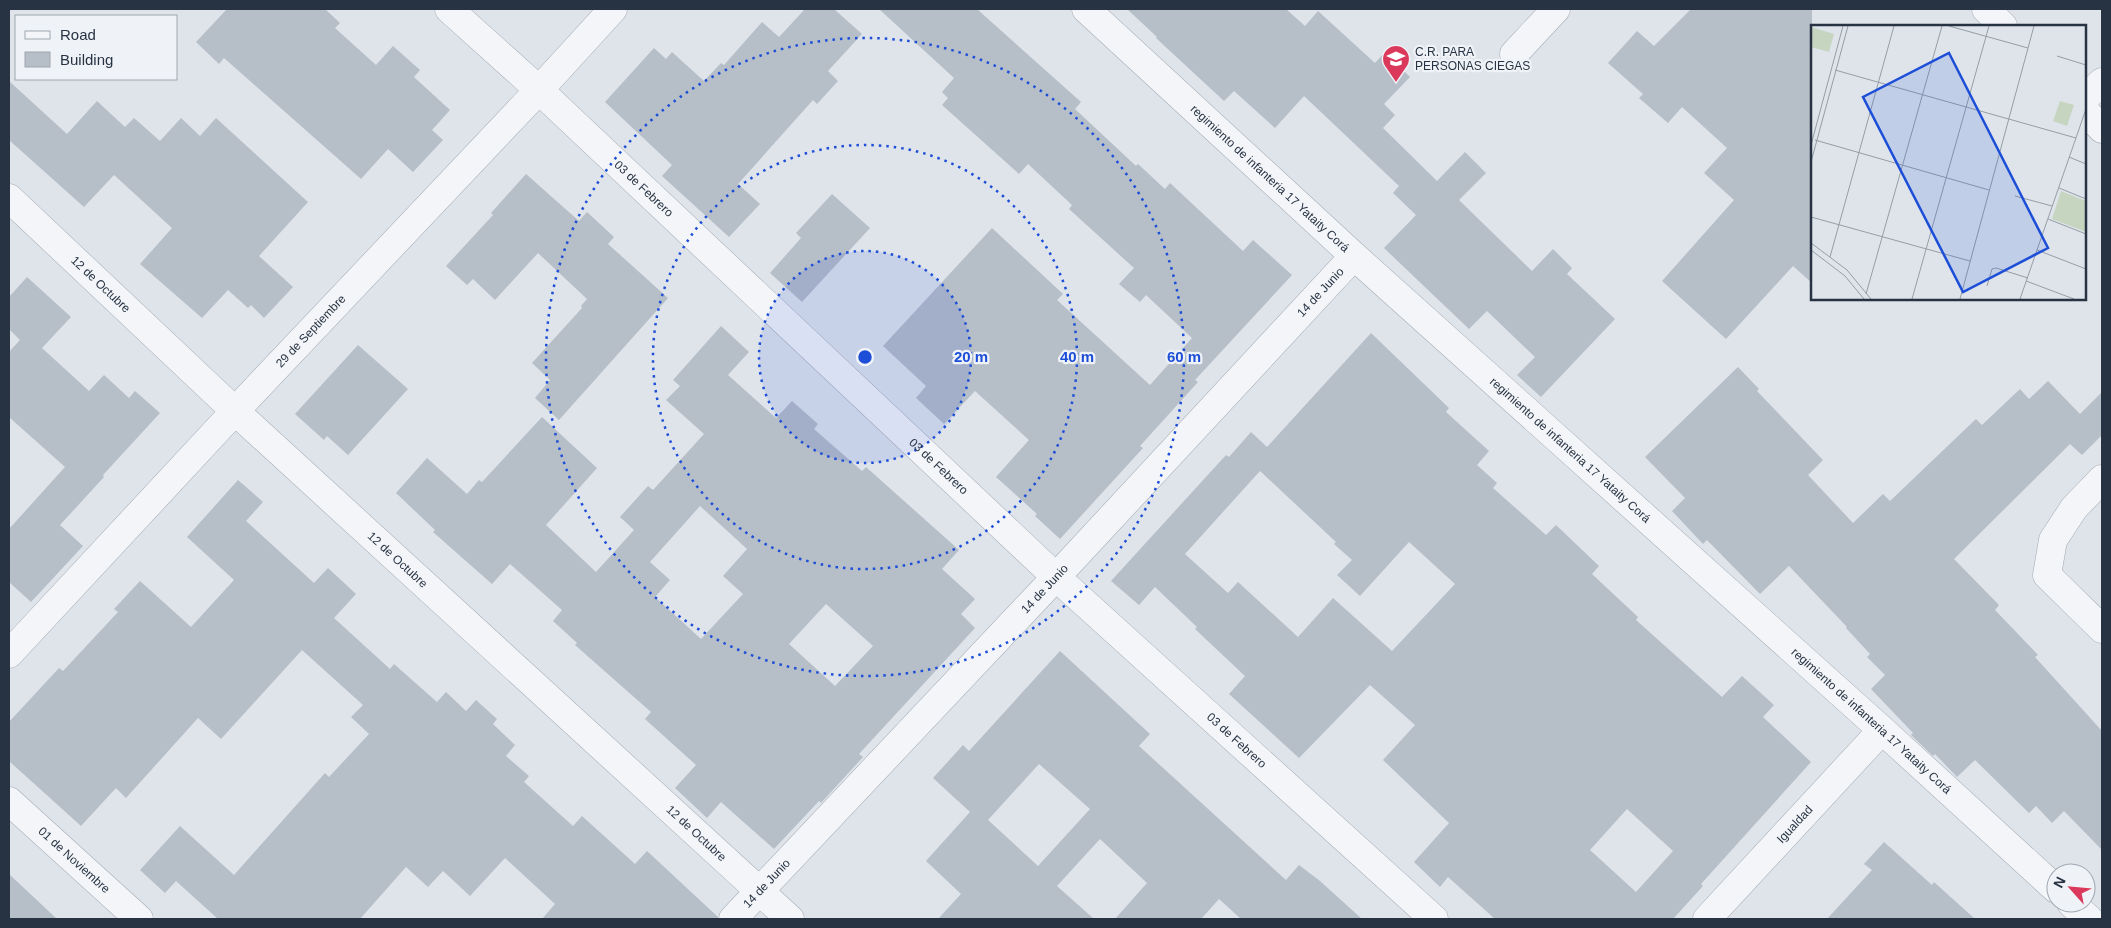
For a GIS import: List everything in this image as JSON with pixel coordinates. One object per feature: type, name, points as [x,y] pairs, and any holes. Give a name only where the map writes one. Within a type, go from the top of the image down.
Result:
[{"type":"street","name":"03 de Febrero","points":[[449,9],[539,90],[1056,577],[1434,919]]},
{"type":"street","name":"29 de Septiembre","points":[[9,654],[613,9]]},
{"type":"street","name":"regimiento de infanteria 17 Yataity Corá","points":[[1086,9],[1354,256],[2046,880]]},
{"type":"street","points":[[1514,54],[1556,9]]},
{"type":"street","points":[[1986,9],[2002,25]]},
{"type":"street","points":[[2086,97],[2102,82]]},
{"type":"street","points":[[2086,112],[2102,130]]},
{"type":"street","name":"12 de Octubre","points":[[9,198],[235,411],[790,919]]},
{"type":"street","name":"14 de Junio","points":[[733,919],[1056,577],[1354,256]]},
{"type":"street","points":[[2102,479],[2074,508],[2053,540],[2047,575],[2102,629]]},
{"type":"street","name":"Igualdad","points":[[1707,919],[1882,730]]},
{"type":"street","name":"01 de Noviembre","points":[[9,801],[139,919]]},
{"type":"building","points":[[227,9],[325,9],[340,23],[335,28],[376,65],[393,46],[420,70],[414,77],[450,110],[432,130],[443,140],[413,172],[388,149],[361,179],[224,58],[219,64],[196,42]]},
{"type":"building","points":[[805,9],[834,9],[862,34],[828,71],[838,81],[817,104],[813,100],[738,184],[760,204],[729,237],[662,176],[672,165],[605,102],[654,48],[666,59],[672,52],[704,81],[721,63],[724,65],[762,22],[779,37]]},
{"type":"building","points":[[879,9],[977,9],[1081,102],[1075,109],[1136,166],[1138,164],[1165,189],[1170,183],[1243,251],[1253,240],[1292,275],[1195,380],[1198,382],[1140,446],[1143,448],[1060,539],[1035,516],[1037,514],[996,477],[1029,440],[975,391],[944,424],[916,398],[926,386],[883,346],[992,228],[1063,294],[1057,300],[1150,385],[1192,338],[1146,295],[1140,302],[1119,284],[1134,268],[1069,209],[1072,205],[1028,164],[1019,174],[942,105],[948,98],[942,92],[954,78]]},
{"type":"building","points":[[1127,9],[1286,9],[1305,26],[1318,11],[1375,63],[1385,52],[1410,77],[1384,104],[1395,115],[1383,128],[1437,181],[1465,152],[1486,173],[1459,200],[1532,271],[1553,249],[1572,268],[1567,274],[1615,319],[1541,397],[1517,375],[1535,357],[1487,311],[1469,329],[1384,248],[1416,215],[1393,193],[1399,186],[1304,96],[1275,128],[1234,91],[1224,101]]},
{"type":"building","points":[[1691,9],[1812,9],[1811,282],[1793,266],[1726,339],[1662,281],[1734,200],[1704,173],[1727,148],[1682,107],[1668,123],[1639,98],[1643,94],[1608,63],[1637,31],[1654,46]]},
{"type":"building","points":[[9,81],[67,134],[97,101],[125,127],[134,118],[160,141],[181,118],[200,136],[216,118],[308,202],[259,256],[293,287],[264,318],[251,305],[248,308],[228,290],[202,318],[140,264],[172,228],[114,175],[84,207],[9,140]]},
{"type":"building","points":[[526,174],[579,221],[587,212],[614,237],[608,244],[668,298],[559,420],[535,398],[550,380],[532,363],[582,308],[581,306],[587,299],[538,253],[495,300],[473,279],[467,285],[446,266],[493,215],[491,213]]},
{"type":"building","points":[[832,194],[870,228],[802,302],[770,273],[801,238],[796,233]]},
{"type":"building","points":[[27,277],[71,317],[42,348],[89,391],[104,375],[129,398],[135,391],[160,413],[60,525],[83,546],[31,602],[9,582],[9,529],[65,467],[9,417],[9,352],[20,340],[9,329],[9,297]]},
{"type":"building","points":[[721,326],[749,352],[728,375],[776,418],[792,401],[818,424],[814,429],[862,471],[866,467],[959,550],[942,569],[975,599],[961,614],[975,628],[859,754],[863,757],[821,803],[819,801],[774,849],[721,802],[707,818],[675,788],[696,765],[645,719],[651,712],[575,645],[577,643],[553,621],[562,610],[510,564],[492,584],[433,532],[435,530],[396,493],[427,458],[467,494],[479,480],[482,482],[542,417],[597,468],[546,525],[596,572],[634,530],[620,517],[648,486],[653,490],[704,434],[666,400],[680,386],[673,380]],"holes":[[[700,506],[747,549],[723,576],[743,594],[701,639],[655,597],[670,580],[650,562]],[[826,604],[873,646],[835,686],[789,644]]]},
{"type":"building","points":[[1371,333],[1449,408],[1446,412],[1489,451],[1477,465],[1497,483],[1493,488],[1546,535],[1556,525],[1599,566],[1592,574],[1638,617],[1636,620],[1722,697],[1742,676],[1774,705],[1763,717],[1811,762],[1701,884],[1703,886],[1673,919],[1495,919],[1448,877],[1440,887],[1414,862],[1449,823],[1383,760],[1415,725],[1370,685],[1299,758],[1229,694],[1245,676],[1195,629],[1197,627],[1155,587],[1139,605],[1111,581],[1226,455],[1229,457],[1251,432],[1267,447]],"holes":[[[1260,471],[1336,542],[1334,544],[1352,560],[1337,575],[1360,596],[1409,542],[1455,584],[1392,651],[1333,598],[1298,637],[1238,582],[1228,593],[1185,554]],[[1627,809],[1673,851],[1636,892],[1590,850]]]},
{"type":"building","points":[[358,345],[408,389],[348,455],[327,436],[324,440],[295,414]]},
{"type":"building","points":[[1738,367],[1759,389],[1757,391],[1823,460],[1808,475],[1853,523],[1883,494],[1890,501],[1976,419],[1982,425],[2020,389],[2029,399],[2048,381],[2080,414],[2102,392],[2102,435],[2082,455],[2070,444],[1954,559],[1999,605],[1995,610],[2038,655],[2035,657],[2102,731],[2102,850],[2064,811],[2052,823],[2036,806],[2029,813],[1975,760],[1957,777],[1935,754],[1933,756],[1911,735],[1913,733],[1871,689],[1885,675],[1867,657],[1870,654],[1847,627],[1789,566],[1760,594],[1707,540],[1703,544],[1672,511],[1685,498],[1645,457]]},
{"type":"building","points":[[238,480],[263,502],[246,521],[314,583],[328,568],[356,594],[334,618],[390,669],[394,664],[437,702],[446,692],[466,711],[476,700],[497,719],[493,724],[515,745],[506,756],[529,776],[524,782],[573,826],[582,816],[635,864],[647,851],[718,919],[542,919],[555,904],[505,858],[470,896],[443,871],[428,887],[406,867],[360,919],[218,919],[176,881],[165,893],[140,870],[180,826],[234,875],[325,773],[329,777],[369,734],[351,717],[363,705],[302,650],[221,739],[198,718],[126,798],[116,788],[81,826],[9,761],[9,722],[59,668],[63,671],[118,612],[114,609],[140,581],[191,627],[234,580],[187,537]]},
{"type":"building","points":[[1060,651],[1150,734],[1139,746],[1286,880],[1299,865],[1320,881],[1362,919],[1241,919],[1219,899],[1201,919],[1115,919],[1147,883],[1100,839],[1057,886],[1094,919],[938,919],[961,894],[926,861],[970,812],[933,778],[963,745],[969,751]],"holes":[[[1039,764],[1090,809],[1038,866],[988,820]]]},
{"type":"building","points":[[1884,842],[1932,885],[1934,882],[1975,919],[1827,919],[1872,870],[1864,864]]},
{"type":"building","points":[[9,874],[57,919],[9,919]]},
{"type":"place","name":"C.R. PARA PERSONAS CIEGAS","points":[[1396,83]]}]
